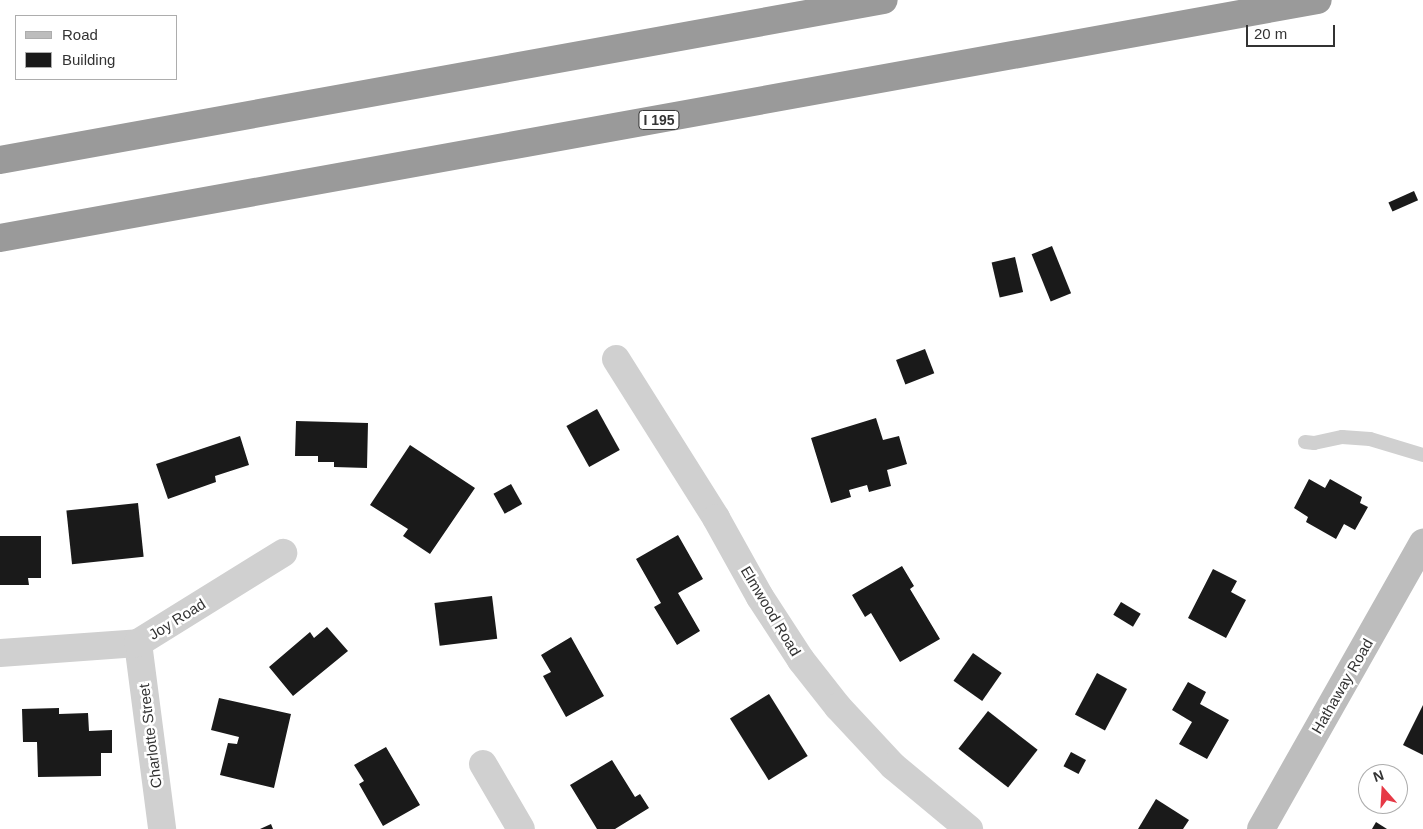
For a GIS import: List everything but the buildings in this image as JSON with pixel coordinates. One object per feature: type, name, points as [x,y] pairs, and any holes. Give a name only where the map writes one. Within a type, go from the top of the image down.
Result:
[{"type":"highway","points":[[0,160],[884,0]]},
{"type":"highway","name":"I 195","points":[[0,238],[1318,0]]},
{"type":"main road","name":"Hathaway Road","points":[[1261,829],[1423,543]]},
{"type":"street","name":"Elmwood Road","points":[[616,359],[702,495],[760,597],[801,660],[856,728],[893,766],[969,829]]},
{"type":"street","name":"Joy Road","points":[[0,653],[138,643],[283,553]]},
{"type":"street","name":"Charlotte Street","points":[[138,643],[162,829]]},
{"type":"street","points":[[483,764],[521,829]]},
{"type":"lane","points":[[1306,442],[1314,443],[1342,437],[1370,439],[1423,455]]}]
